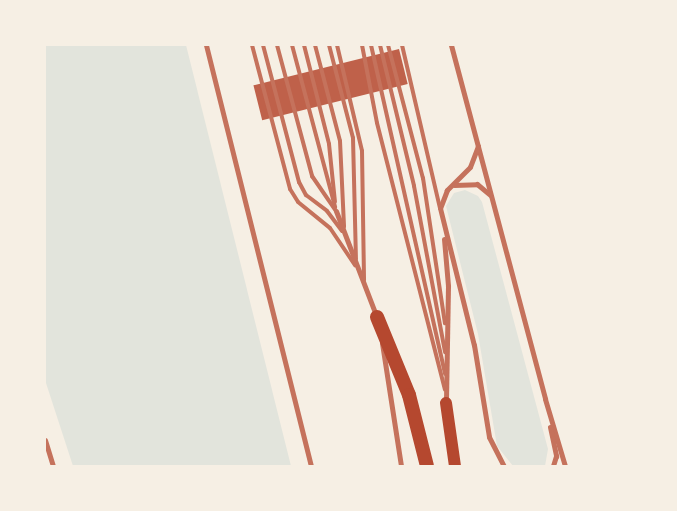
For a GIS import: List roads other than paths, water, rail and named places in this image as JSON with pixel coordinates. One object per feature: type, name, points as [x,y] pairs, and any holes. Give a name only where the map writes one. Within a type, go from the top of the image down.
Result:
[{"type":"highway","points":[[377,317],[414,410],[427,466]]},
{"type":"highway","points":[[446,404],[455,466]]},
{"type":"street","points":[[206,45],[311,466]]},
{"type":"street","points":[[451,45],[478,140],[544,399],[556,456],[553,466]]},
{"type":"street","points":[[478,140],[475,159],[444,196],[440,208],[474,345],[489,436],[504,466]]},
{"type":"street","points":[[454,185],[463,182],[477,184],[493,200]]},
{"type":"street","points":[[336,211],[377,317],[401,466]]},
{"type":"street","points":[[444,227],[448,335],[444,389],[446,404]]},
{"type":"street","points":[[544,399],[565,466]]},
{"type":"street","points":[[45,440],[53,466]]},
{"type":"lane","points":[[252,45],[290,189],[298,202],[330,228],[356,266]]},
{"type":"lane","points":[[262,45],[298,182],[306,195],[327,211],[344,233]]},
{"type":"lane","points":[[277,45],[312,176],[336,211]]},
{"type":"lane","points":[[292,45],[336,211]]},
{"type":"lane","points":[[304,45],[331,153],[336,211]]},
{"type":"lane","points":[[315,45],[340,141],[344,233]]},
{"type":"lane","points":[[329,45],[353,138],[356,266]]},
{"type":"lane","points":[[337,45],[362,151],[364,287]]},
{"type":"lane","points":[[362,45],[377,123],[444,389]]},
{"type":"lane","points":[[371,45],[445,377]]},
{"type":"lane","points":[[380,45],[414,186],[446,356]]},
{"type":"lane","points":[[388,45],[423,178],[448,335]]},
{"type":"lane","points":[[402,45],[440,208]]}]
